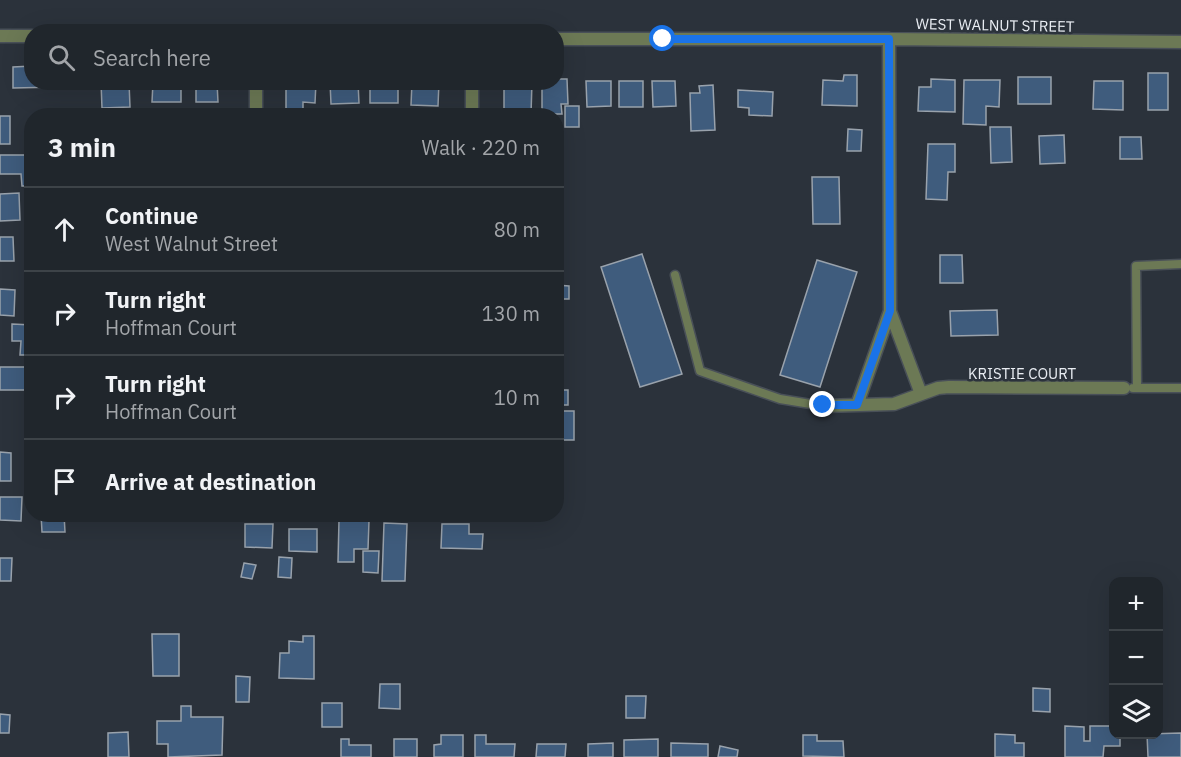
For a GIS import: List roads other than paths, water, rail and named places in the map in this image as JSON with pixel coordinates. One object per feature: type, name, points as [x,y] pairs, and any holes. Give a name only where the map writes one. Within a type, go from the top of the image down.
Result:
[{"type":"street","points":[[0,36],[24,36]]},
{"type":"street","name":"WEST WALNUT STREET","points":[[564,39],[1181,42]]},
{"type":"street","points":[[857,405],[890,311],[889,39]]},
{"type":"street","points":[[256,90],[256,108]]},
{"type":"street","points":[[472,90],[472,108]]},
{"type":"street","points":[[890,311],[921,394]]},
{"type":"street","name":"KRISTIE COURT","points":[[823,405],[894,404],[938,388],[950,387],[1124,388]]},
{"type":"lane","points":[[1137,388],[1136,266],[1181,264]]},
{"type":"lane","points":[[675,275],[700,371],[780,399],[823,405]]},
{"type":"lane","points":[[1124,388],[1181,388]]}]
